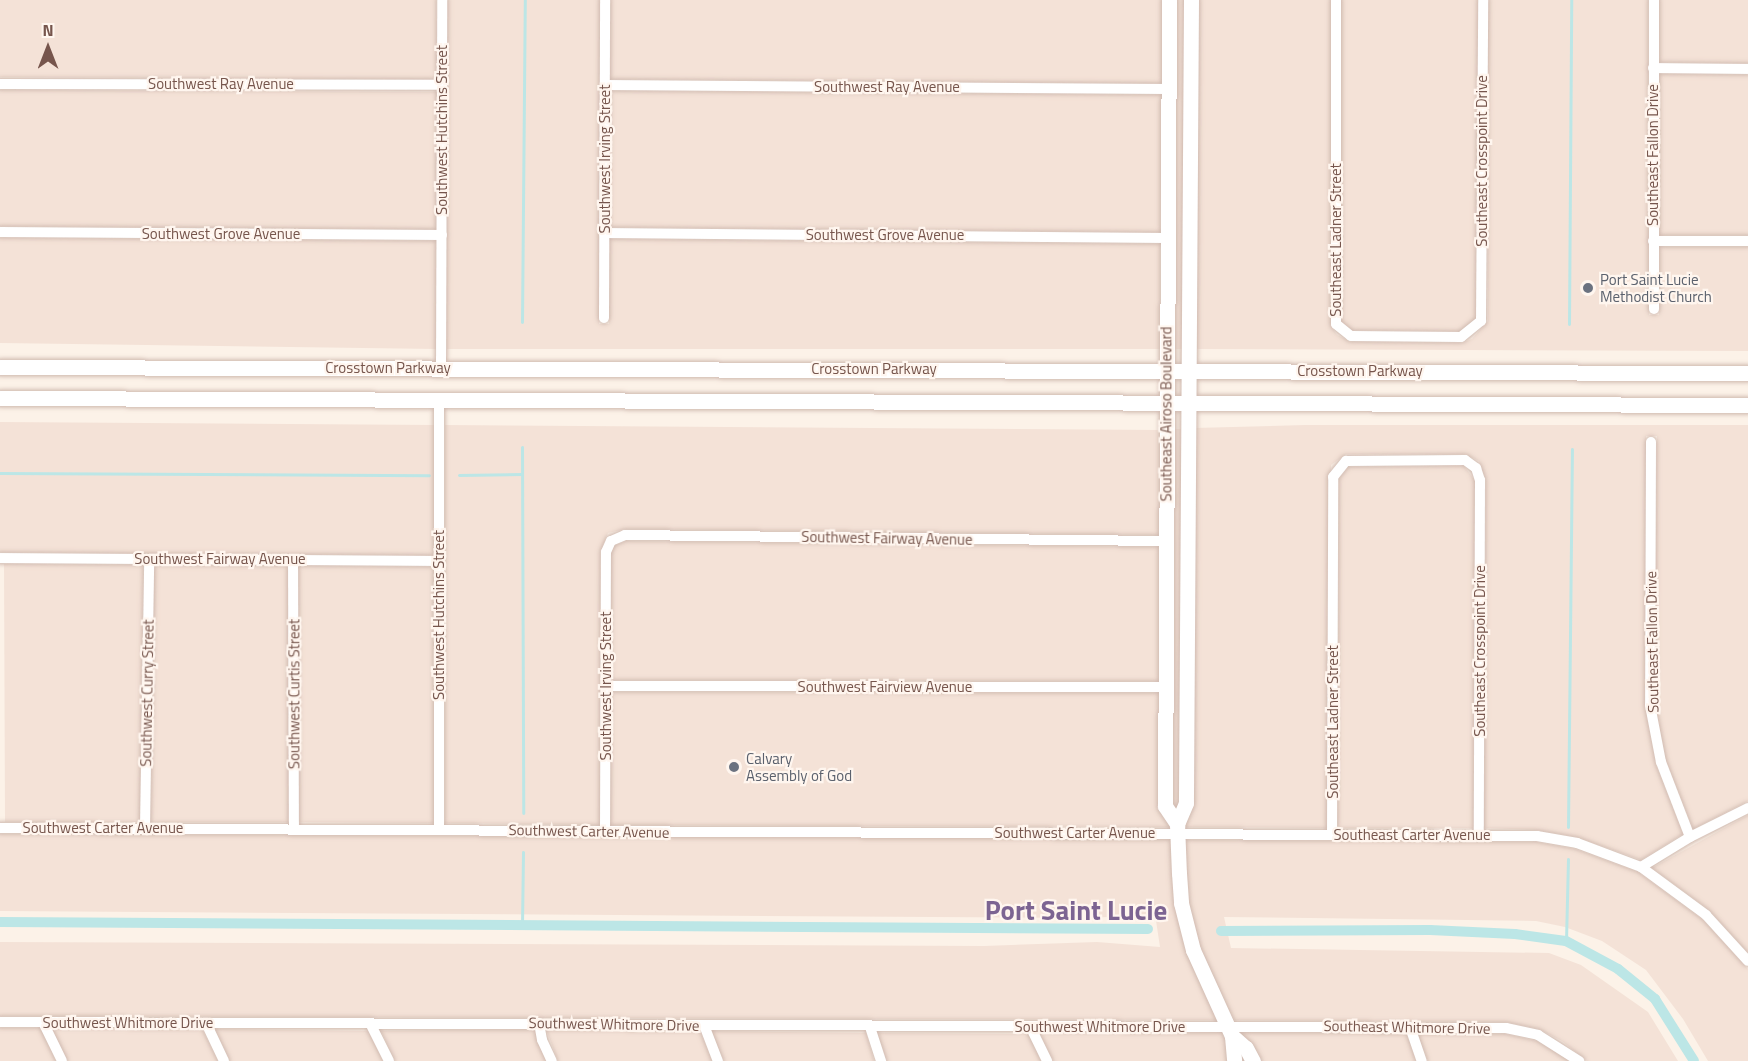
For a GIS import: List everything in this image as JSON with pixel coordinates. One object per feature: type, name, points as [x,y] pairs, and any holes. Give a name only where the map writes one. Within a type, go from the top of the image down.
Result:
[{"type":"main road","name":"Southeast Airoso Boulevard","points":[[1169,0],[1166,238],[1165,806],[1177,829],[1184,915],[1193,950],[1229,1031],[1234,1061]]},
{"type":"main road","name":"Southeast Airoso Boulevard","points":[[1177,829],[1186,803],[1191,0]]},
{"type":"main road","name":"Crosstown Parkway","points":[[0,367],[1748,373]]},
{"type":"main road","points":[[0,398],[1748,405]]},
{"type":"main road","name":"Southeast Airoso Boulevard","points":[[1229,1031],[1246,1048],[1254,1061]]},
{"type":"street","name":"Southwest Hutchins Street","points":[[441,368],[442,0]]},
{"type":"street","name":"Southwest Irving Street","points":[[604,318],[605,0]]},
{"type":"street","name":"Southeast Ladner Street","points":[[1336,0],[1336,324],[1351,336],[1461,337],[1481,321]]},
{"type":"street","name":"Southeast Crosspoint Drive","points":[[1481,321],[1483,0]]},
{"type":"street","name":"Southeast Fallon Drive","points":[[1654,0],[1654,309]]},
{"type":"street","points":[[1653,68],[1748,69]]},
{"type":"street","name":"Southwest Ray Avenue","points":[[0,84],[442,86]]},
{"type":"street","name":"Southwest Ray Avenue","points":[[605,85],[1168,89]]},
{"type":"street","name":"Southwest Grove Avenue","points":[[0,232],[442,235]]},
{"type":"street","name":"Southwest Grove Avenue","points":[[604,233],[1166,238]]},
{"type":"street","points":[[1653,241],[1748,241]]},
{"type":"street","name":"Southwest Hutchins Street","points":[[439,829],[440,400]]},
{"type":"street","name":"Southeast Fallon Drive","points":[[1651,442],[1650,705],[1661,762],[1690,837]]},
{"type":"street","name":"Southeast Ladner Street","points":[[1332,834],[1333,477],[1338,466],[1346,460],[1465,460],[1476,468]]},
{"type":"street","name":"Southeast Crosspoint Drive","points":[[1476,468],[1480,480],[1479,834]]},
{"type":"street","name":"Southwest Fairway Avenue","points":[[610,541],[625,535],[1166,541]]},
{"type":"street","name":"Southwest Irving Street","points":[[605,831],[606,552],[610,541]]},
{"type":"street","name":"Southwest Fairway Avenue","points":[[0,558],[439,561]]},
{"type":"street","name":"Southwest Curry Street","points":[[145,828],[149,559]]},
{"type":"street","name":"Southwest Curtis Street","points":[[294,560],[294,828]]},
{"type":"street","name":"Southwest Fairview Avenue","points":[[606,686],[1165,687]]},
{"type":"street","points":[[1748,808],[1690,837],[1641,867],[1706,915],[1748,961]]},
{"type":"street","name":"Southwest Carter Avenue","points":[[0,828],[605,831],[1177,829]]},
{"type":"street","name":"Southeast Carter Avenue","points":[[1177,829],[1332,834],[1537,836],[1576,843],[1641,867]]},
{"type":"street","name":"Southwest Whitmore Drive","points":[[0,1022],[372,1025],[539,1023],[1229,1031]]},
{"type":"street","points":[[43,1022],[62,1061]]},
{"type":"street","points":[[206,1023],[224,1061]]},
{"type":"street","points":[[539,1023],[542,1040],[552,1061]]},
{"type":"street","points":[[372,1025],[389,1061]]},
{"type":"street","points":[[704,1025],[718,1061]]},
{"type":"street","points":[[870,1027],[881,1061]]},
{"type":"street","points":[[1410,1027],[1422,1061]]},
{"type":"street","name":"Southeast Whitmore Drive","points":[[1229,1031],[1410,1027],[1506,1028],[1538,1035],[1579,1061]]},
{"type":"street","points":[[1031,1028],[1047,1061]]},
{"type":"shaded area","points":[[0,0],[436,0],[437,79],[0,77]]},
{"type":"shaded area","points":[[447,0],[600,0],[599,324],[609,324],[610,239],[1160,244],[1160,349],[447,349]]},
{"type":"shaded area","points":[[611,0],[1164,0],[1163,83],[610,79]]},
{"type":"shaded area","points":[[1174,0],[1186,0],[1183,349],[1171,349]]},
{"type":"shaded area","points":[[1197,0],[1331,0],[1332,328],[1337,335],[1351,342],[1461,343],[1472,339],[1488,321],[1488,0],[1648,0],[1649,315],[1659,315],[1659,247],[1748,247],[1748,351],[1194,349]]},
{"type":"shaded area","points":[[1341,0],[1478,0],[1476,319],[1460,331],[1352,330],[1341,322]]},
{"type":"shaded area","points":[[1659,0],[1748,0],[1748,63],[1659,62]]},
{"type":"shaded area","points":[[1659,74],[1748,75],[1748,235],[1659,235]]},
{"type":"shaded area","points":[[0,90],[437,92],[437,229],[0,226]]},
{"type":"shaded area","points":[[610,91],[1163,95],[1160,232],[610,227]]},
{"type":"shaded area","points":[[0,238],[437,241],[436,349],[0,343]]},
{"type":"shaded area","points":[[0,422],[434,425],[434,555],[0,552]]},
{"type":"shaded area","points":[[445,425],[1160,430],[1160,535],[625,529],[608,533],[600,552],[600,825],[445,823]]},
{"type":"shaded area","points":[[1305,425],[1748,425],[1748,801],[1693,829],[1666,760],[1655,705],[1657,436],[1646,436],[1645,707],[1656,765],[1683,834],[1641,860],[1577,837],[1537,830],[1484,828],[1486,480],[1479,461],[1465,454],[1346,454],[1331,465],[1327,828],[1182,827],[1194,428]]},
{"type":"shaded area","points":[[1171,429],[1183,429],[1181,802],[1176,812],[1171,804]]},
{"type":"shaded area","points":[[1464,466],[1475,481],[1473,828],[1338,828],[1339,479],[1348,467]]},
{"type":"shaded area","points":[[626,541],[1160,547],[1160,681],[611,680],[611,553],[614,546]]},
{"type":"shaded area","points":[[4,564],[143,565],[140,822],[5,822]]},
{"type":"shaded area","points":[[154,565],[288,566],[288,822],[151,822]]},
{"type":"shaded area","points":[[299,566],[434,567],[434,823],[299,822]]},
{"type":"shaded area","points":[[611,692],[1160,693],[1171,827],[611,825]]},
{"type":"shaded area","points":[[1748,815],[1748,953],[1709,910],[1652,868]]},
{"type":"shaded area","points":[[0,834],[1172,839],[1218,1020],[0,1016],[0,942],[984,946],[1097,942],[1160,947],[1155,914],[1091,918],[0,911]]},
{"type":"shaded area","points":[[1183,840],[1536,842],[1575,849],[1638,872],[1703,920],[1748,969],[1748,1061],[1708,1061],[1683,1019],[1646,970],[1602,941],[1565,927],[1536,921],[1224,917],[1231,948],[1549,953],[1581,965],[1648,1012],[1678,1061],[1587,1061],[1562,1041],[1539,1029],[1506,1022],[1230,1020],[1198,947],[1186,902]]},
{"type":"shaded area","points":[[0,1028],[40,1028],[56,1061],[0,1061]]},
{"type":"shaded area","points":[[52,1029],[202,1029],[218,1061],[68,1061]]},
{"type":"shaded area","points":[[215,1029],[368,1031],[383,1061],[230,1061]]},
{"type":"shaded area","points":[[535,1029],[546,1061],[395,1061],[381,1031]]},
{"type":"shaded area","points":[[546,1029],[700,1031],[712,1061],[558,1061]]},
{"type":"shaded area","points":[[711,1031],[866,1033],[874,1061],[724,1061]]},
{"type":"shaded area","points":[[1224,1032],[1228,1061],[1053,1061],[1040,1034]]},
{"type":"shaded area","points":[[1237,1032],[1406,1033],[1416,1061],[1260,1061]]},
{"type":"shaded area","points":[[877,1033],[1028,1034],[1041,1061],[887,1061]]},
{"type":"shaded area","points":[[1417,1033],[1505,1034],[1537,1041],[1570,1061],[1428,1061]]},
{"type":"waterway","points":[[522,322],[525,0]]},
{"type":"waterway","points":[[1569,324],[1571,0]]},
{"type":"waterway","points":[[522,447],[523,813]]},
{"type":"waterway","points":[[1568,827],[1572,449]]},
{"type":"waterway","points":[[0,473],[429,475]]},
{"type":"waterway","points":[[459,475],[522,474]]},
{"type":"waterway","points":[[522,925],[523,852]]},
{"type":"waterway","points":[[1566,941],[1568,859]]},
{"type":"waterway","points":[[0,922],[1148,929]]},
{"type":"waterway","points":[[1221,931],[1430,930],[1515,934],[1566,941],[1618,969],[1655,999],[1694,1061]]},
{"type":"place","name":"Port Saint Lucie Methodist Church","points":[[1588,288]]},
{"type":"place","name":"Calvary Assembly of God","points":[[734,767]]},
{"type":"district","name":"Port Saint Lucie","points":[[1076,910]]}]
